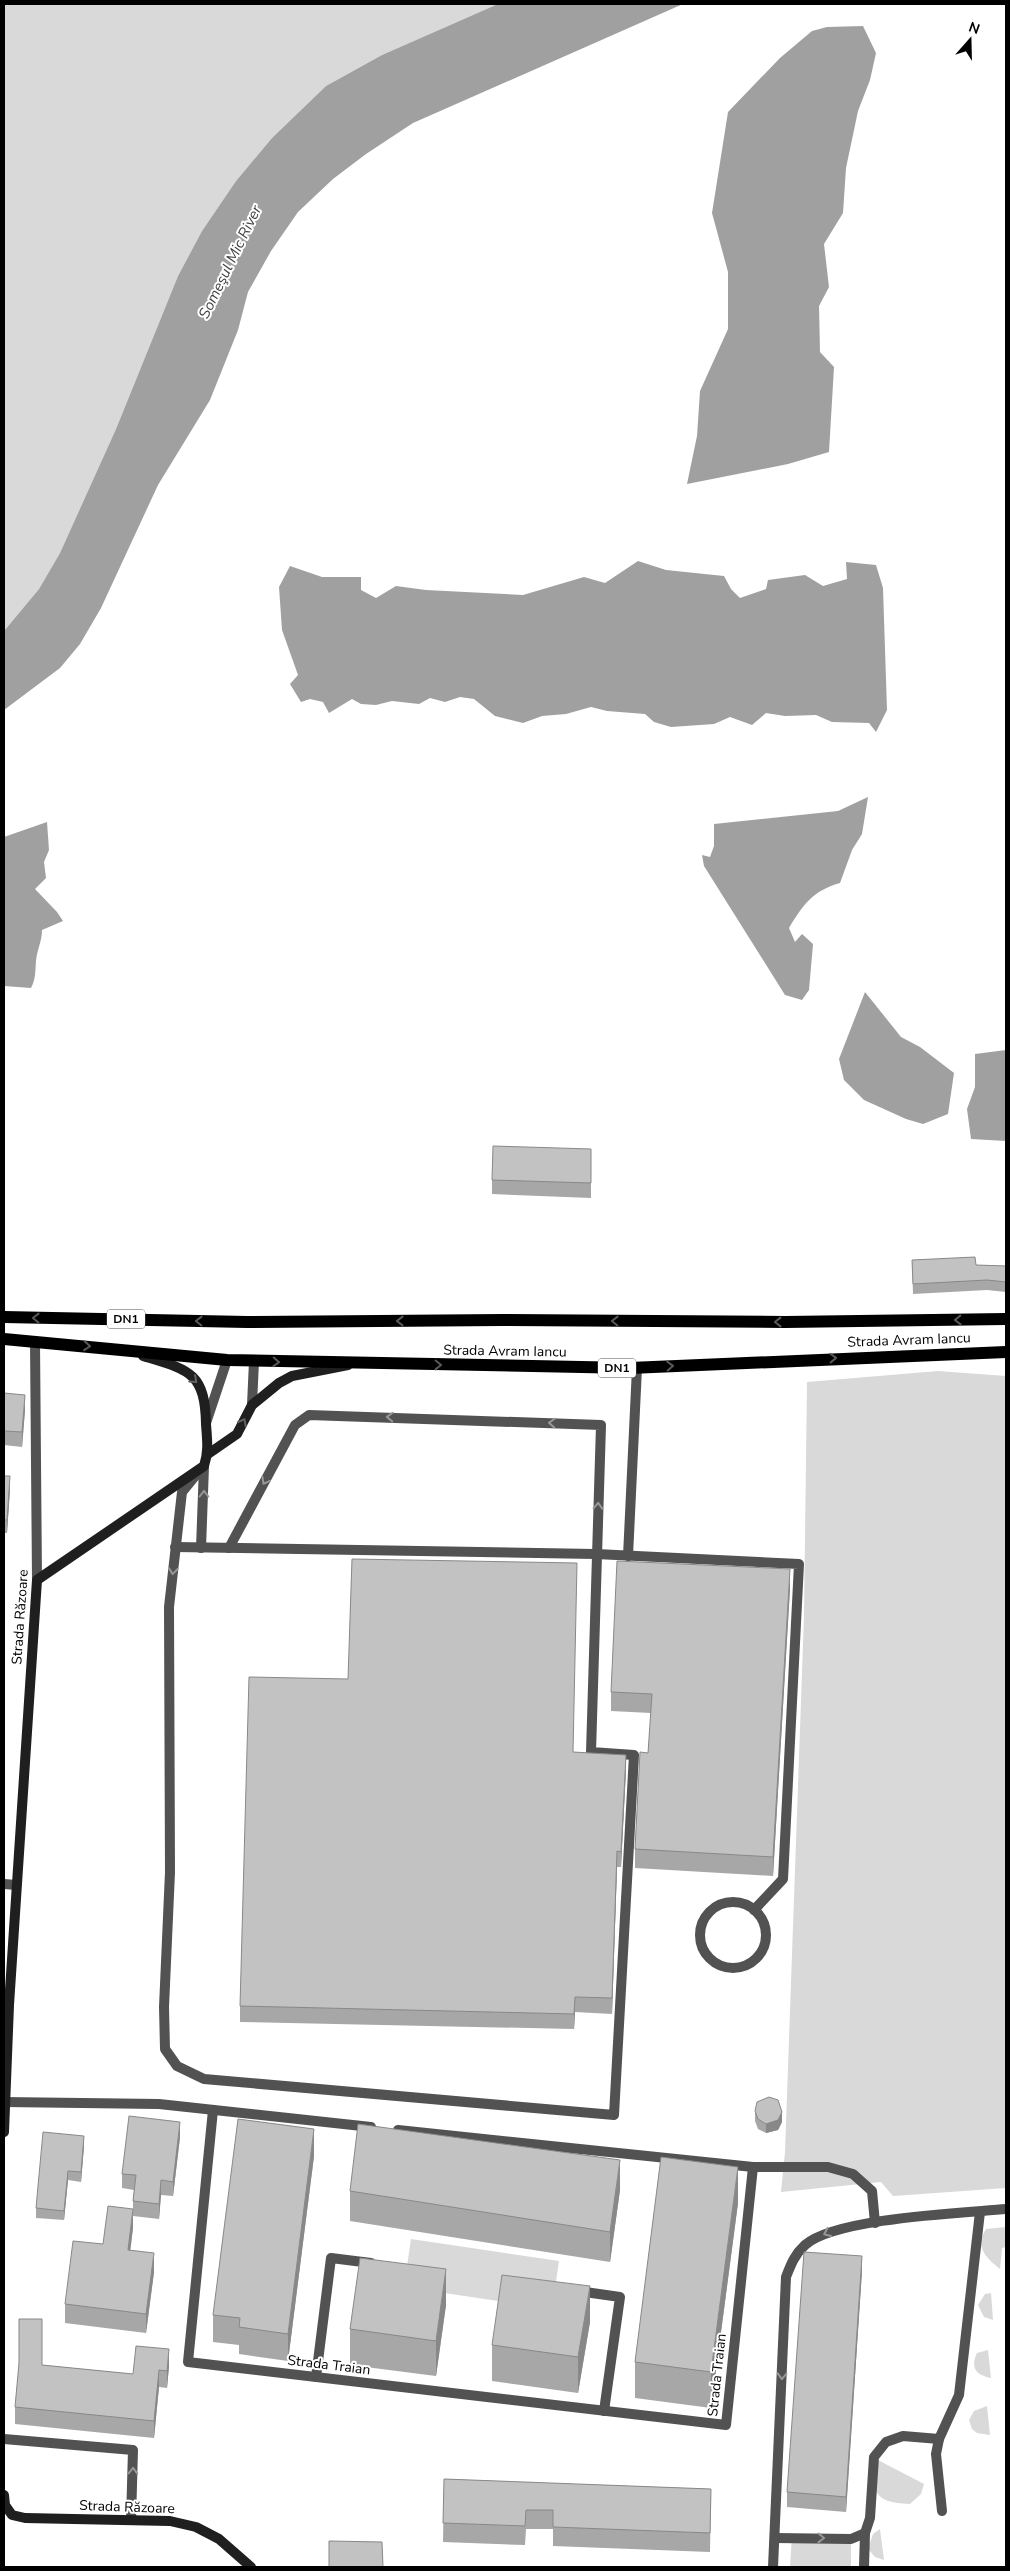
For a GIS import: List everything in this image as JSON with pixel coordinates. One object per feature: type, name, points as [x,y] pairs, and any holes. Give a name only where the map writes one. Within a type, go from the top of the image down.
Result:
[{"type":"main road","name":"Strada Avram Iancu","points":[[4,1317],[248,1322],[503,1320],[785,1322],[1006,1319]]},
{"type":"main road","name":"Strada Avram Iancu","points":[[4,1339],[227,1360],[354,1364],[637,1368],[1006,1352]]},
{"type":"street","name":"Strada Răzoare","points":[[4,2132],[6,2005],[37,1580],[35,1342]]},
{"type":"street","points":[[118,1349],[165,1362],[182,1370],[200,1383],[206,1403],[208,1454],[204,1466],[201,1548]]},
{"type":"street","points":[[206,1423],[227,1360]]},
{"type":"street","points":[[252,1405],[254,1361]]},
{"type":"street","points":[[208,1454],[237,1434],[252,1405],[279,1383],[292,1376],[354,1364]]},
{"type":"street","points":[[628,1556],[637,1368]]},
{"type":"street","points":[[204,1466],[182,1492],[169,1607],[170,1872],[164,2015],[165,2049],[177,2066],[204,2079],[614,2115],[634,1755],[591,1752],[601,1425],[309,1415],[296,1425],[228,1548]]},
{"type":"street","points":[[37,1580],[204,1466]]},
{"type":"street","points":[[175,1547],[596,1554],[799,1564],[783,1880],[754,1910]]},
{"type":"street","points":[[4,1884],[16,1885]]},
{"type":"street","points":[[735,1902],[754,1910],[762,1918],[765,1929],[762,1950],[746,1965],[734,1968],[714,1961],[706,1953],[700,1933],[707,1914],[715,1907],[735,1902]]},
{"type":"street","points":[[4,2102],[160,2104],[753,2167],[828,2167],[853,2174],[872,2191],[875,2223]]},
{"type":"street","name":"Strada Traian","points":[[213,2110],[188,2362],[726,2425],[753,2167]]},
{"type":"street","points":[[773,2567],[786,2277],[793,2257],[806,2244],[841,2227],[1006,2209]]},
{"type":"street","points":[[942,2511],[936,2454],[939,2438],[959,2395],[980,2212]]},
{"type":"street","points":[[316,2377],[331,2258],[386,2265]]},
{"type":"street","points":[[568,2290],[620,2297],[604,2411]]},
{"type":"street","points":[[864,2567],[865,2533],[870,2518],[874,2457],[886,2442],[903,2436],[939,2438]]},
{"type":"street","points":[[4,2438],[134,2450],[131,2520]]},
{"type":"street","name":"Strada Răzoare","points":[[4,2495],[5,2505],[12,2515],[26,2518],[170,2520],[196,2527],[219,2539],[251,2567]]},
{"type":"street","points":[[775,2538],[851,2539],[865,2533]]},
{"type":"shaded area","points":[[4,4],[498,4],[382,55],[326,86],[272,138],[236,181],[202,231],[178,276],[116,429],[60,553],[39,589],[4,631]]},
{"type":"shaded area","points":[[938,1371],[1006,1376],[1006,2188],[893,2196],[881,2182],[781,2192],[785,2152],[804,1616],[807,1382]]},
{"type":"shaded area","points":[[1006,2227],[1006,2247],[1002,2248],[1000,2269],[986,2256],[981,2241],[986,2229]]},
{"type":"shaded area","points":[[411,2239],[559,2261],[552,2309],[404,2287]]},
{"type":"shaded area","points":[[991,2293],[993,2320],[984,2317],[978,2305],[985,2294]]},
{"type":"shaded area","points":[[988,2350],[991,2378],[981,2375],[974,2367],[977,2353]]},
{"type":"shaded area","points":[[987,2406],[990,2435],[977,2433],[972,2429],[969,2420],[974,2411]]},
{"type":"shaded area","points":[[876,2459],[924,2484],[921,2494],[910,2504],[888,2501],[882,2498],[875,2488]]},
{"type":"shaded area","points":[[880,2529],[884,2560],[875,2557],[868,2549],[873,2534]]},
{"type":"shaded area","points":[[792,2535],[851,2539],[851,2567],[790,2567]]},
{"type":"water","name":"Someşul Mic River","points":[[498,4],[683,4],[413,123],[366,154],[333,179],[298,212],[271,251],[248,292],[238,330],[210,400],[158,485],[101,608],[80,644],[60,668],[4,710],[4,631],[39,589],[60,553],[116,429],[178,276],[202,231],[236,181],[272,138],[326,86],[382,55]]},
{"type":"water","points":[[863,26],[876,53],[870,80],[858,111],[846,168],[843,213],[824,244],[829,287],[819,306],[820,352],[834,367],[829,452],[788,464],[687,484],[697,436],[700,391],[728,329],[728,272],[712,213],[728,112],[780,58],[812,31],[827,27]]},
{"type":"water","points":[[638,561],[666,570],[724,576],[731,589],[740,598],[766,589],[768,580],[805,575],[823,586],[847,579],[846,562],[876,565],[883,588],[887,710],[876,732],[869,723],[832,722],[816,715],[785,716],[766,713],[752,725],[730,717],[714,724],[671,727],[654,722],[645,714],[607,711],[591,707],[566,714],[542,716],[523,723],[495,716],[474,699],[460,697],[445,702],[430,698],[419,704],[392,701],[376,705],[361,704],[352,699],[329,713],[323,702],[310,699],[301,702],[290,684],[298,675],[282,630],[279,587],[290,566],[322,577],[361,577],[361,590],[376,598],[396,586],[426,590],[523,595],[584,577],[605,583]]},
{"type":"water","points":[[868,797],[862,834],[852,850],[840,883],[822,890],[809,900],[789,928],[795,942],[802,934],[813,944],[809,990],[802,1000],[785,995],[704,866],[702,855],[710,857],[714,846],[714,824],[838,811]]},
{"type":"water","points":[[47,822],[49,850],[44,862],[46,878],[35,889],[63,921],[42,930],[35,978],[31,988],[4,986],[4,837]]},
{"type":"water","points":[[865,992],[901,1037],[920,1047],[954,1073],[948,1114],[923,1124],[906,1119],[864,1100],[844,1080],[839,1059]]},
{"type":"water","points":[[1006,1050],[1006,1141],[971,1139],[967,1109],[975,1087],[975,1054]]},
{"type":"building","points":[[493,1146],[591,1149],[591,1183],[492,1180]]},
{"type":"building","points":[[975,1257],[976,1265],[1006,1266],[1006,1282],[987,1280],[913,1284],[912,1260]]},
{"type":"building","points":[[4,1393],[25,1395],[22,1432],[4,1431]]},
{"type":"building","points":[[4,1476],[10,1476],[7,1520],[4,1520]]},
{"type":"building","points":[[352,1559],[577,1563],[573,1752],[626,1755],[621,1852],[617,1851],[612,1998],[575,1997],[574,2014],[240,2006],[249,1677],[348,1679]]},
{"type":"building","points":[[617,1561],[790,1569],[773,1857],[635,1849],[640,1752],[648,1753],[652,1694],[611,1692]]},
{"type":"building","points":[[769,2097],[778,2100],[782,2112],[778,2120],[766,2124],[758,2119],[755,2111],[757,2102]]},
{"type":"building","points":[[129,2116],[180,2122],[173,2182],[161,2180],[159,2204],[133,2201],[136,2175],[122,2174]]},
{"type":"building","points":[[238,2119],[314,2129],[288,2334],[239,2327],[240,2318],[213,2315]]},
{"type":"building","points":[[358,2124],[620,2160],[610,2232],[350,2191]]},
{"type":"building","points":[[43,2132],[84,2136],[81,2172],[68,2171],[64,2211],[36,2208]]},
{"type":"building","points":[[661,2157],[738,2167],[711,2372],[635,2362]]},
{"type":"building","points":[[108,2206],[133,2209],[128,2250],[154,2253],[146,2314],[65,2304],[73,2241],[103,2244]]},
{"type":"building","points":[[804,2252],[862,2256],[846,2497],[787,2492]]},
{"type":"building","points":[[360,2258],[446,2269],[436,2341],[350,2329]]},
{"type":"building","points":[[502,2275],[590,2286],[578,2357],[492,2345]]},
{"type":"building","points":[[19,2319],[42,2319],[42,2365],[133,2374],[136,2346],[169,2349],[167,2371],[159,2370],[154,2421],[15,2407],[19,2363]]},
{"type":"building","points":[[444,2479],[711,2489],[710,2533],[553,2527],[553,2510],[526,2510],[525,2526],[443,2523]]},
{"type":"building","points":[[329,2541],[382,2542],[383,2567],[329,2567]]}]
